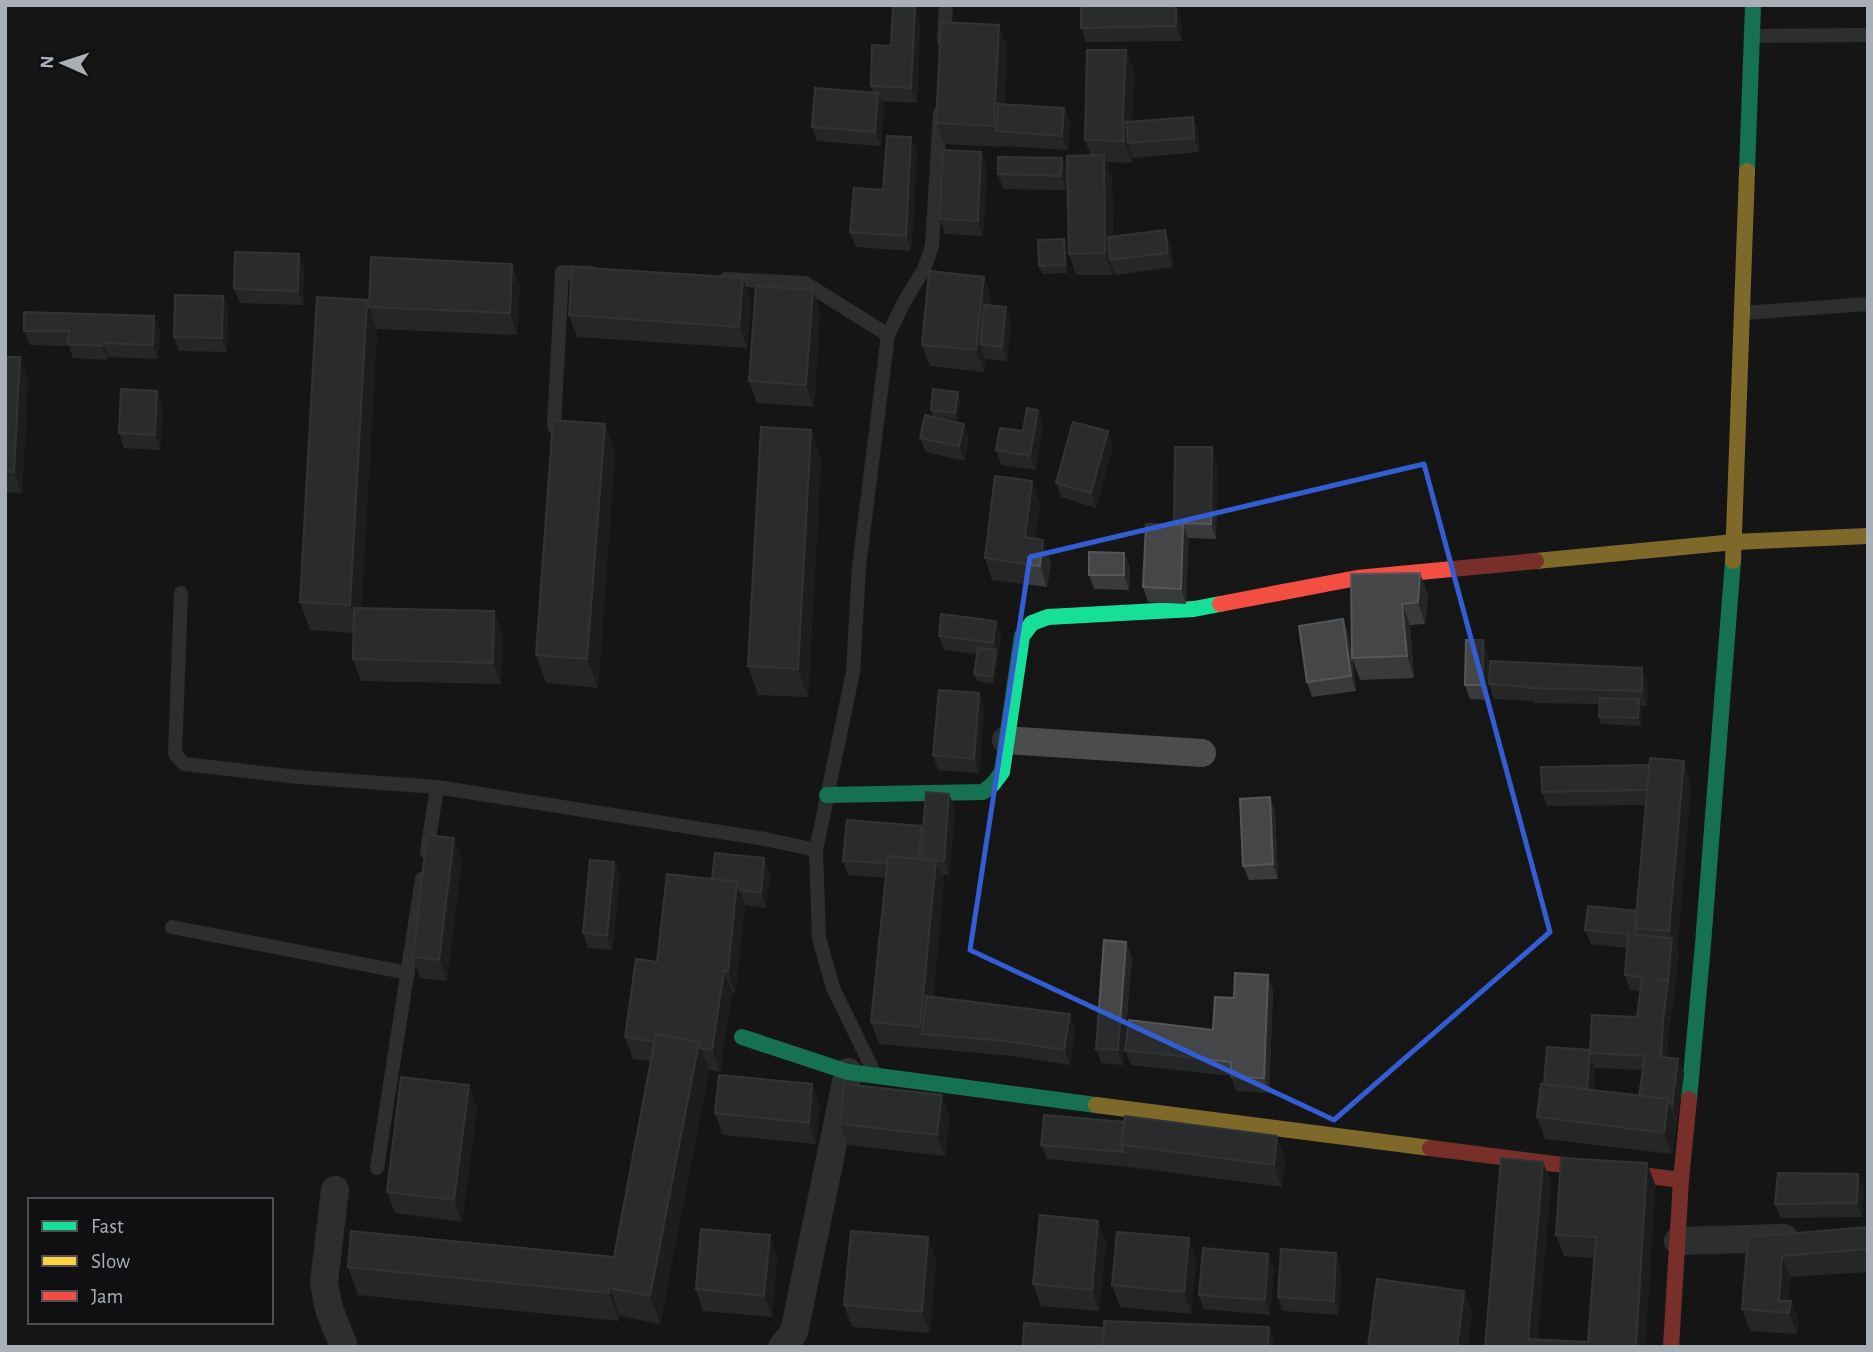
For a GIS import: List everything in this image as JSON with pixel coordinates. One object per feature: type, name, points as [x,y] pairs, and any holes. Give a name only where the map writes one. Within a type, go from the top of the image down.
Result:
[{"type":"street","points":[[1671,1347],[1681,1180],[1735,542],[1753,5]]},
{"type":"street","points":[[827,795],[983,792],[993,784],[1002,772],[1022,636],[1032,623],[1048,617],[1194,609],[1357,578],[1735,542],[1868,536]]},
{"type":"street","points":[[1006,740],[1202,752]]},
{"type":"street","points":[[742,1037],[848,1072],[876,1077],[1681,1180]]},
{"type":"street","points":[[782,1347],[794,1332],[848,1072]]},
{"type":"street","points":[[335,1190],[324,1282],[329,1310],[344,1347]]},
{"type":"street","points":[[1678,1241],[1814,1237]]},
{"type":"lane","points":[[943,61],[946,5]]},
{"type":"lane","points":[[1752,36],[1868,35]]},
{"type":"lane","points":[[876,1077],[833,988],[820,938],[816,850],[853,672],[859,567],[888,335],[924,269],[932,246],[941,100]]},
{"type":"lane","points":[[554,426],[562,272],[602,274]]},
{"type":"lane","points":[[710,279],[805,283],[888,335]]},
{"type":"lane","points":[[1743,313],[1868,304]]},
{"type":"lane","points":[[181,593],[175,754],[184,764],[298,777],[437,787],[751,836],[816,850]]},
{"type":"lane","points":[[377,1168],[437,787]]},
{"type":"lane","points":[[172,927],[408,973]]},
{"type":"highlighted area","points":[[1424,464],[1550,932],[1334,1120],[970,950],[1030,557]]},
{"type":"building","points":[[1176,5],[1176,26],[1081,28],[1081,6]]},
{"type":"building","points":[[893,6],[915,7],[911,88],[871,86],[872,45],[891,46]]},
{"type":"building","points":[[941,22],[999,25],[994,126],[936,123]]},
{"type":"building","points":[[1087,50],[1126,50],[1124,141],[1085,140]]},
{"type":"building","points":[[815,88],[878,93],[875,132],[812,127]]},
{"type":"building","points":[[998,104],[1064,108],[1062,136],[996,131]]},
{"type":"building","points":[[1193,117],[1194,138],[1128,143],[1126,122]]},
{"type":"building","points":[[887,136],[911,137],[906,236],[850,232],[854,188],[883,190]]},
{"type":"building","points":[[943,150],[981,152],[978,221],[940,219]]},
{"type":"building","points":[[1104,155],[1105,253],[1069,254],[1067,156]]},
{"type":"building","points":[[998,157],[1062,158],[1061,176],[998,174]]},
{"type":"building","points":[[1165,230],[1168,253],[1110,260],[1108,237]]},
{"type":"building","points":[[1064,239],[1065,265],[1039,266],[1038,240]]},
{"type":"building","points":[[235,252],[299,254],[298,291],[234,289]]},
{"type":"building","points":[[371,257],[512,264],[510,313],[369,307]]},
{"type":"building","points":[[572,267],[743,278],[739,327],[569,315]]},
{"type":"building","points":[[929,271],[984,277],[976,350],[922,345]]},
{"type":"building","points":[[756,286],[813,290],[806,385],[749,381]]},
{"type":"building","points":[[175,295],[223,296],[222,338],[174,337]]},
{"type":"building","points":[[317,297],[367,300],[350,605],[300,602]]},
{"type":"building","points":[[984,305],[1006,307],[1002,347],[980,344]]},
{"type":"building","points":[[24,312],[154,316],[153,345],[68,344],[69,331],[24,331]]},
{"type":"building","points":[[5,357],[20,357],[14,472],[5,471]]},
{"type":"building","points":[[121,389],[157,391],[155,435],[119,433]]},
{"type":"building","points":[[933,389],[958,392],[955,413],[931,410]]},
{"type":"building","points":[[1027,408],[1038,410],[1030,456],[996,450],[1000,428],[1023,431]]},
{"type":"building","points":[[925,415],[964,424],[959,446],[920,438]]},
{"type":"building","points":[[553,420],[605,424],[587,659],[536,655]]},
{"type":"building","points":[[1073,422],[1108,431],[1091,493],[1056,483]]},
{"type":"building","points":[[761,427],[811,430],[798,669],[748,666]]},
{"type":"building","points":[[1175,447],[1212,447],[1211,524],[1174,523]]},
{"type":"building","points":[[995,476],[1032,481],[1025,537],[1043,540],[1040,566],[985,558]]},
{"type":"building","points":[[1146,524],[1183,525],[1181,589],[1143,587]]},
{"type":"building","points":[[1089,552],[1124,553],[1124,575],[1089,575]]},
{"type":"building","points":[[1420,573],[1418,602],[1402,604],[1407,656],[1352,658],[1351,574]]},
{"type":"building","points":[[354,608],[494,611],[493,663],[353,659]]},
{"type":"building","points":[[941,614],[996,621],[993,643],[939,636]]},
{"type":"building","points":[[1343,619],[1351,676],[1307,682],[1299,626]]},
{"type":"building","points":[[1466,640],[1483,640],[1483,685],[1465,685]]},
{"type":"building","points":[[978,648],[996,650],[992,677],[974,674]]},
{"type":"building","points":[[1490,661],[1642,668],[1642,691],[1529,688],[1489,684]]},
{"type":"building","points":[[939,690],[979,693],[974,759],[933,755]]},
{"type":"building","points":[[1600,698],[1639,699],[1638,718],[1599,717]]},
{"type":"building","points":[[1650,758],[1684,761],[1669,931],[1635,928]]},
{"type":"building","points":[[1649,765],[1647,790],[1542,792],[1541,767]]},
{"type":"building","points":[[926,792],[949,794],[944,861],[921,859]]},
{"type":"building","points":[[1270,797],[1273,864],[1243,866],[1240,799]]},
{"type":"building","points":[[847,820],[921,826],[919,859],[888,856],[887,863],[843,861]]},
{"type":"building","points":[[427,835],[454,838],[439,960],[413,957]]},
{"type":"building","points":[[715,853],[764,858],[761,893],[740,890],[737,882],[712,879]]},
{"type":"building","points":[[888,856],[936,861],[920,1027],[871,1022]]},
{"type":"building","points":[[590,860],[614,862],[607,936],[583,933]]},
{"type":"building","points":[[667,874],[737,882],[728,971],[724,971],[712,1050],[701,1048],[699,1042],[656,1034],[655,1042],[625,1037],[636,959],[657,962]]},
{"type":"building","points":[[1588,906],[1637,911],[1636,935],[1672,938],[1668,979],[1657,980],[1668,981],[1661,1057],[1678,1059],[1672,1106],[1668,1099],[1639,1096],[1645,1056],[1590,1053],[1592,1015],[1637,1017],[1642,977],[1625,975],[1628,934],[1585,930]]},
{"type":"building","points":[[1104,940],[1126,942],[1118,1050],[1096,1049]]},
{"type":"building","points":[[1235,973],[1268,975],[1264,1078],[1231,1077],[1231,1062],[1125,1050],[1129,1020],[1213,1030],[1215,997],[1234,998]]},
{"type":"building","points":[[926,996],[1070,1014],[1064,1050],[1006,1041],[922,1034]]},
{"type":"building","points":[[656,1034],[699,1042],[650,1296],[610,1288],[609,1293],[348,1267],[351,1231],[614,1257]]},
{"type":"building","points":[[1547,1047],[1590,1050],[1587,1089],[1544,1084]]},
{"type":"building","points":[[719,1075],[812,1084],[809,1123],[715,1113]]},
{"type":"building","points":[[401,1077],[469,1085],[454,1200],[387,1192]]},
{"type":"building","points":[[844,1084],[942,1095],[937,1135],[840,1124]]},
{"type":"building","points":[[1541,1084],[1668,1099],[1664,1133],[1537,1117]]},
{"type":"building","points":[[1044,1115],[1124,1122],[1121,1145],[1124,1152],[1041,1145]]},
{"type":"building","points":[[1125,1116],[1277,1136],[1274,1165],[1121,1145]]},
{"type":"building","points":[[1501,1158],[1543,1162],[1528,1339],[1588,1342],[1596,1237],[1556,1235],[1561,1158],[1647,1163],[1636,1347],[1485,1347]]},
{"type":"building","points":[[1778,1173],[1858,1174],[1857,1203],[1775,1204]]},
{"type":"building","points":[[1040,1215],[1098,1221],[1092,1290],[1033,1284]]},
{"type":"building","points":[[1868,1227],[1868,1249],[1782,1256],[1779,1301],[1791,1301],[1789,1313],[1742,1309],[1748,1237]]},
{"type":"building","points":[[701,1229],[770,1235],[764,1296],[696,1289]]},
{"type":"building","points":[[851,1231],[928,1237],[922,1312],[844,1305]]},
{"type":"building","points":[[1117,1232],[1189,1238],[1184,1292],[1112,1285]]},
{"type":"building","points":[[1203,1248],[1268,1254],[1265,1300],[1199,1295]]},
{"type":"building","points":[[1281,1249],[1336,1253],[1334,1301],[1278,1297]]},
{"type":"building","points":[[1377,1279],[1464,1291],[1457,1347],[1368,1347]]},
{"type":"building","points":[[1104,1321],[1269,1327],[1268,1347],[1103,1347]]},
{"type":"building","points":[[1024,1323],[1104,1328],[1103,1347],[1023,1347]]},
{"type":"traffic: fast","points":[[1747,171],[1753,5]]},
{"type":"traffic: fast","points":[[1689,1099],[1733,561]]},
{"type":"traffic: fast","points":[[827,795],[983,792],[1002,772],[1022,636],[1032,623],[1048,617],[1194,609],[1220,604]]},
{"type":"traffic: fast","points":[[742,1037],[848,1072],[1096,1105]]},
{"type":"traffic: slow","points":[[1733,561],[1747,171]]},
{"type":"traffic: slow","points":[[1536,561],[1735,542],[1868,536]]},
{"type":"traffic: slow","points":[[1096,1105],[1430,1148]]},
{"type":"traffic: jam","points":[[1220,604],[1357,578],[1536,561]]},
{"type":"traffic: jam","points":[[1671,1347],[1681,1180],[1689,1099]]},
{"type":"traffic: jam","points":[[1430,1148],[1681,1180]]}]
